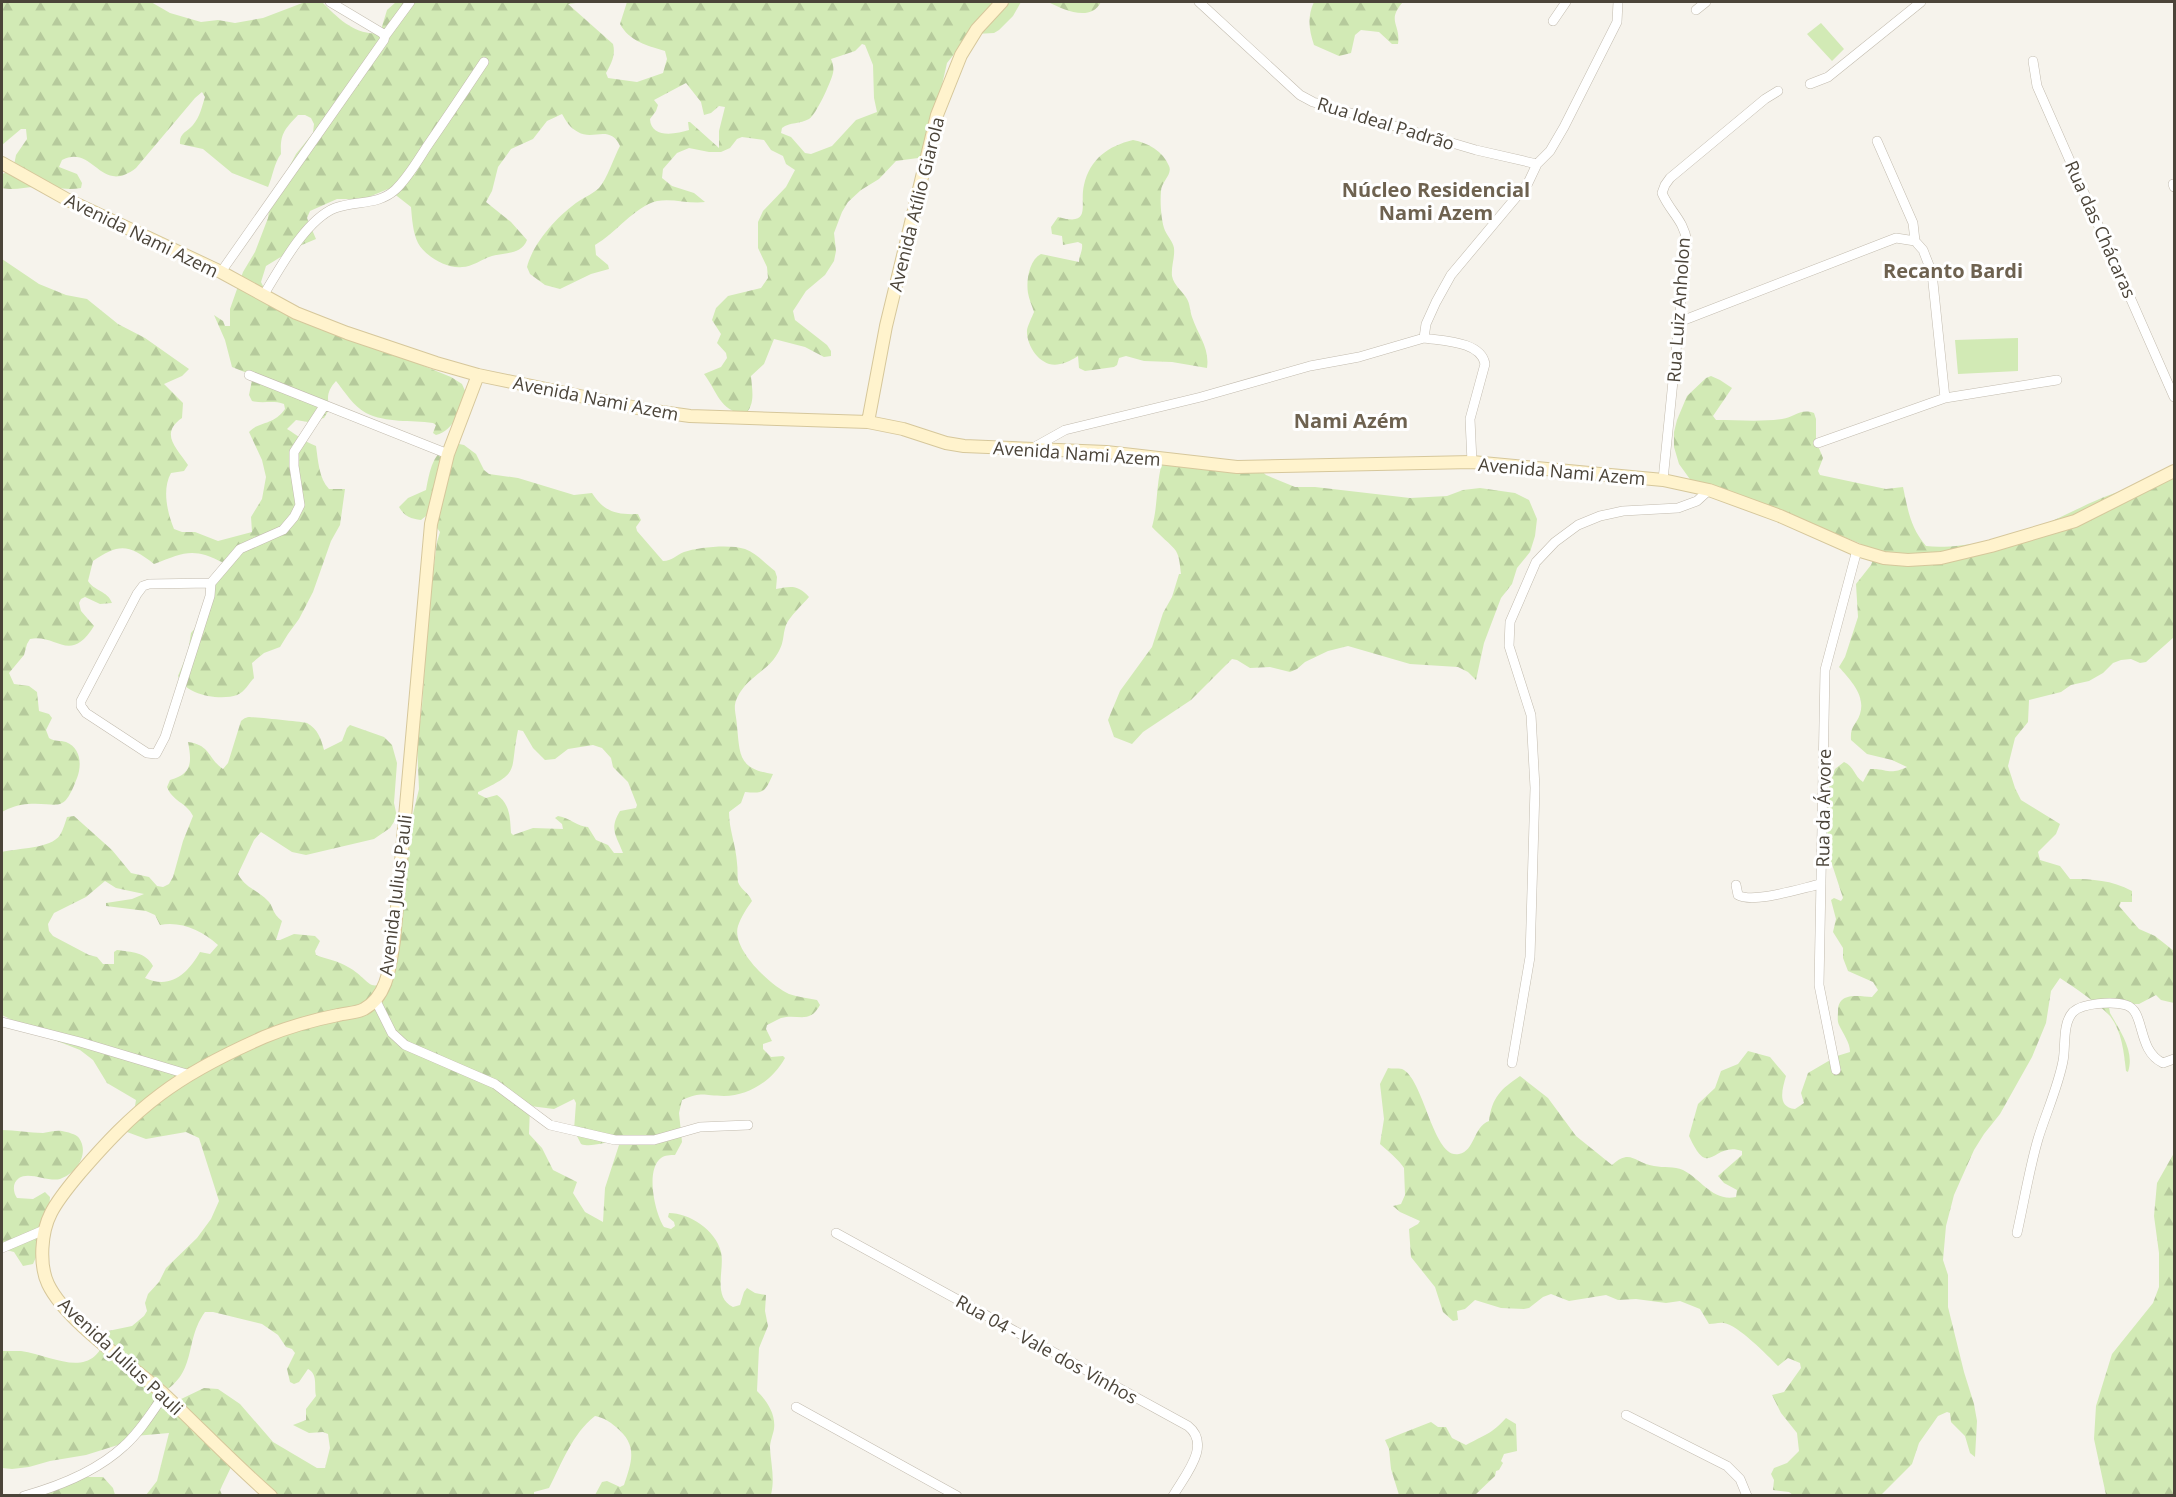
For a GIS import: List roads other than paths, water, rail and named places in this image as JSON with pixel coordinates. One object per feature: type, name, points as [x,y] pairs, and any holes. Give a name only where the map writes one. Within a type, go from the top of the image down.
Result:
[{"type":"street","points":[[330,2],[385,36]]},
{"type":"street","points":[[221,272],[410,2]]},
{"type":"street","name":"Avenida Atílio Giarola","points":[[868,422],[886,326],[937,115],[961,55],[977,29],[1002,2]]},
{"type":"street","name":"Rua Ideal Padrão","points":[[1199,2],[1300,96],[1313,102],[1476,150],[1537,164]]},
{"type":"street","points":[[1553,21],[1566,2]]},
{"type":"street","points":[[1424,338],[1426,324],[1451,275],[1528,183],[1537,164],[1550,151],[1617,22],[1618,2]]},
{"type":"street","points":[[1696,10],[1706,2]]},
{"type":"street","points":[[1810,84],[1827,77],[1921,2]]},
{"type":"street","name":"Rua das Chácaras","points":[[2033,61],[2037,86],[2175,397]]},
{"type":"street","points":[[263,296],[283,263],[320,218],[335,208],[371,203],[385,197],[396,188],[414,166],[484,62]]},
{"type":"street","name":"Rua Luiz Anholon","points":[[1663,480],[1687,242],[1681,221],[1666,203],[1662,193],[1665,185],[1765,99],[1778,91]]},
{"type":"street","points":[[1877,141],[1913,223],[1915,241],[1923,250],[1932,273],[1945,398]]},
{"type":"street","name":"Avenida Nami Azem","points":[[2,163],[68,200],[221,272],[296,313],[347,333],[401,353],[478,375],[647,410],[690,416],[868,422],[955,444],[1106,452],[1237,467],[1472,462],[1663,480],[1709,490],[1780,516],[1857,550],[1884,558],[1908,560],[1941,558],[1991,546],[2075,520],[2175,471]]},
{"type":"street","points":[[1679,322],[1896,238],[1915,241]]},
{"type":"street","points":[[1031,449],[1065,430],[1233,389],[1310,366],[1359,357],[1424,338],[1461,345],[1475,350],[1484,358],[1485,364],[1470,419],[1472,462]]},
{"type":"street","points":[[249,375],[448,454]]},
{"type":"street","name":"Avenida Julius Pauli","points":[[271,1496],[164,1395],[79,1322],[58,1300],[48,1283],[44,1269],[44,1230],[51,1213],[67,1189],[101,1149],[127,1122],[162,1093],[190,1075],[264,1038],[303,1023],[364,1010],[384,987],[389,973],[394,941],[431,524],[448,454],[478,375]]},
{"type":"street","points":[[1818,443],[1945,398],[2057,380]]},
{"type":"street","points":[[211,583],[158,583],[143,586],[81,701],[81,706],[86,713],[147,753],[156,754],[165,737],[210,596],[211,583],[240,549],[283,530],[294,517],[300,505],[294,452],[324,406]]},
{"type":"street","points":[[1512,1063],[1530,957],[1535,788],[1531,715],[1509,646],[1510,622],[1536,562],[1555,542],[1578,525],[1600,516],[1623,511],[1678,508],[1697,501],[1709,490]]},
{"type":"street","name":"Rua da Árvore","points":[[1836,1070],[1819,985],[1825,670],[1857,550]]},
{"type":"street","points":[[1736,885],[1738,895],[1744,898],[1761,897],[1821,884]]},
{"type":"street","points":[[375,999],[392,1033],[405,1046],[495,1084],[550,1125],[615,1140],[654,1140],[700,1126],[748,1125]]},
{"type":"street","points":[[2017,1233],[2037,1141],[2063,1061],[2068,1020],[2074,1011],[2083,1006],[2105,1003],[2126,1005],[2137,1014],[2147,1050],[2154,1059],[2163,1063],[2175,1059]]},
{"type":"street","points":[[2,1022],[80,1042],[190,1075]]},
{"type":"street","points":[[2,1248],[44,1230]]},
{"type":"street","name":"Rua 04 - Vale dos Vinhos","points":[[836,1233],[1192,1429],[1198,1441],[1198,1450],[1173,1496]]},
{"type":"street","points":[[24,1496],[58,1486],[124,1447],[164,1395]]},
{"type":"street","points":[[796,1407],[957,1496]]},
{"type":"street","points":[[1626,1415],[1727,1466],[1740,1479],[1747,1496]]},
{"type":"district","name":"Núcleo Residencial Nami Azem","points":[[1436,200]]},
{"type":"district","name":"Recanto Bardi","points":[[1953,270]]},
{"type":"district","name":"Nami Azém","points":[[1351,420]]}]
